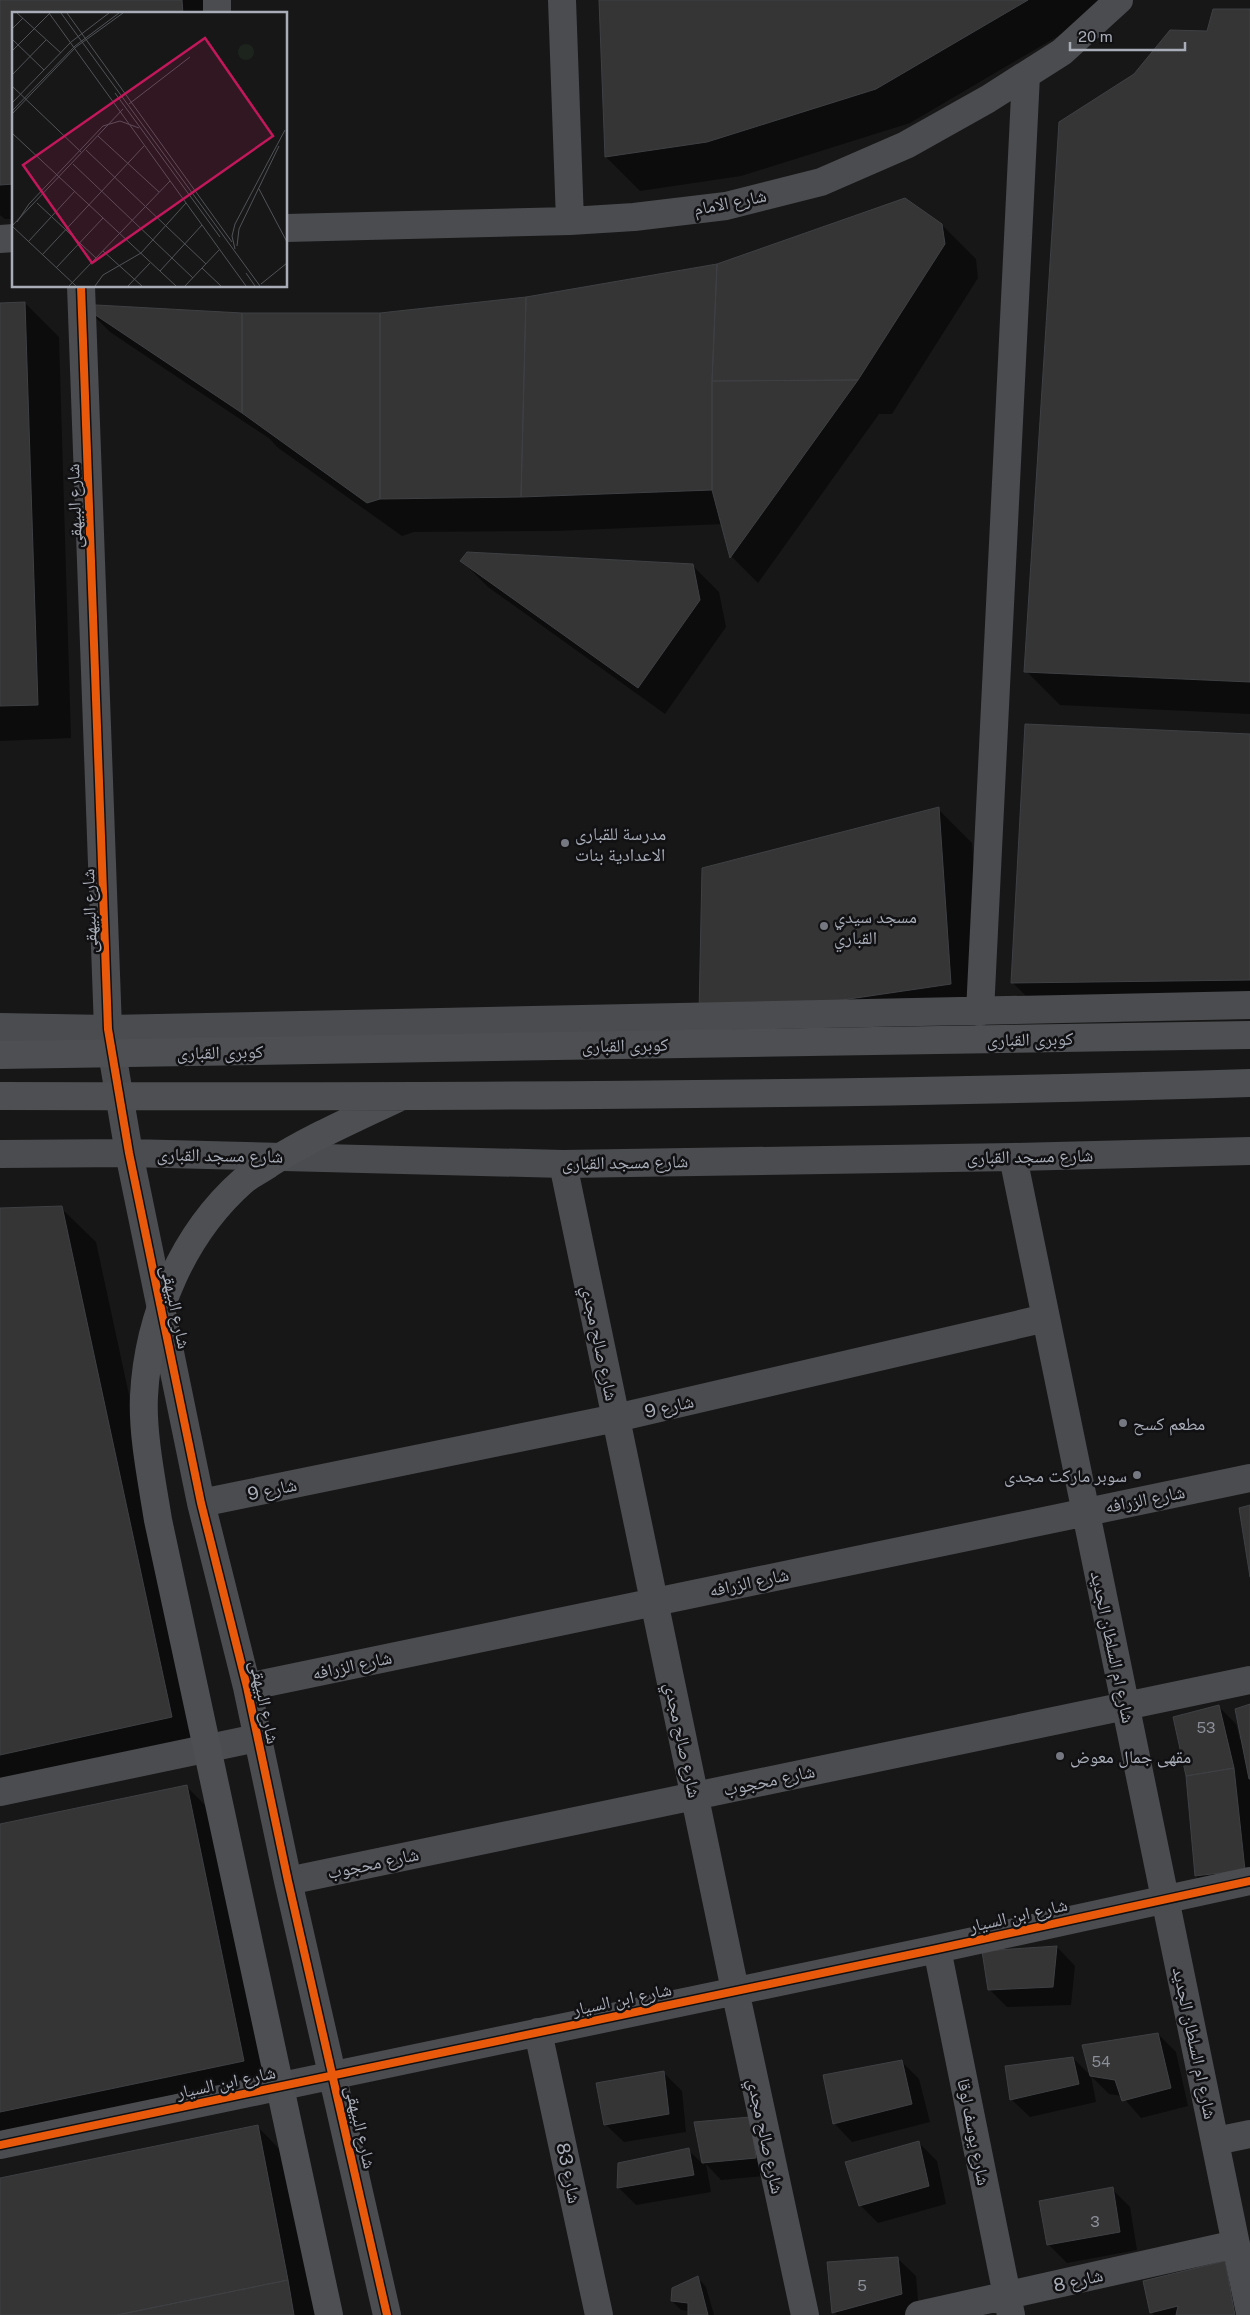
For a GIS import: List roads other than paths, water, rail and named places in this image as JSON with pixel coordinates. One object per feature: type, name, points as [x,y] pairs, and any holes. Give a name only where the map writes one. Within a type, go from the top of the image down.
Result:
[{"type":"main road","name":"كوبرى القبارى","points":[[0,1056],[1250,1035]]},
{"type":"main road","points":[[0,1096],[400,1097],[1066,1089],[1250,1083]]},
{"type":"main road","points":[[329,2315],[158,1520],[149,1457],[144,1396],[152,1336],[172,1278],[203,1226],[244,1180],[316,1137],[400,1097]]},
{"type":"street","points":[[562,0],[570,222]]},
{"type":"street","name":"شارع الامام","points":[[288,228],[570,222],[634,217],[726,206],[821,182],[906,146],[988,99],[1062,52],[1119,0]]},
{"type":"street","points":[[980,1012],[1026,75]]},
{"type":"street","name":"شارع البيهقى","points":[[81,288],[108,1029],[129,1153],[201,1503],[247,1687],[256,1738],[387,2315]]},
{"type":"street","points":[[0,1027],[108,1029],[1250,1006]]},
{"type":"street","name":"شارع مسجد القبارى","points":[[0,1154],[129,1153],[563,1164],[1013,1157],[1250,1150]]},
{"type":"street","name":"شارع ام السلطان الجديد","points":[[1013,1157],[1250,2313]]},
{"type":"street","name":"شارع صالح مجدي","points":[[563,1164],[694,1796],[805,2315]]},
{"type":"street","name":"شارع 9","points":[[201,1503],[616,1418],[1046,1318]]},
{"type":"street","name":"شارع الزرافه","points":[[247,1687],[1086,1510],[1250,1478]]},
{"type":"street","name":"شارع محجوب","points":[[288,1881],[1250,1680]]},
{"type":"street","points":[[0,1792],[256,1738]]},
{"type":"street","name":"شارع ابن السيار","points":[[0,2145],[1250,1881]]},
{"type":"street","name":"شارع يوسف لوقا","points":[[938,1948],[1009,2306]]},
{"type":"street","name":"شارع 83","points":[[538,2032],[599,2315]]},
{"type":"street","points":[[1216,2141],[1250,2134]]},
{"type":"street","name":"شارع 8","points":[[919,2315],[1009,2306],[1236,2244]]},
{"type":"place","name":"مدرسة للقبارى الاعدادية بنات","points":[[565,843]]},
{"type":"place","name":"مسجد سيدي القباري","points":[[824,926]]},
{"type":"place","name":"مطعم كسح","points":[[1123,1423]]},
{"type":"place","name":"سوبر ماركت مجدى","points":[[1137,1475]]},
{"type":"place","name":"مقهى جمال معوض","points":[[1060,1756]]}]
